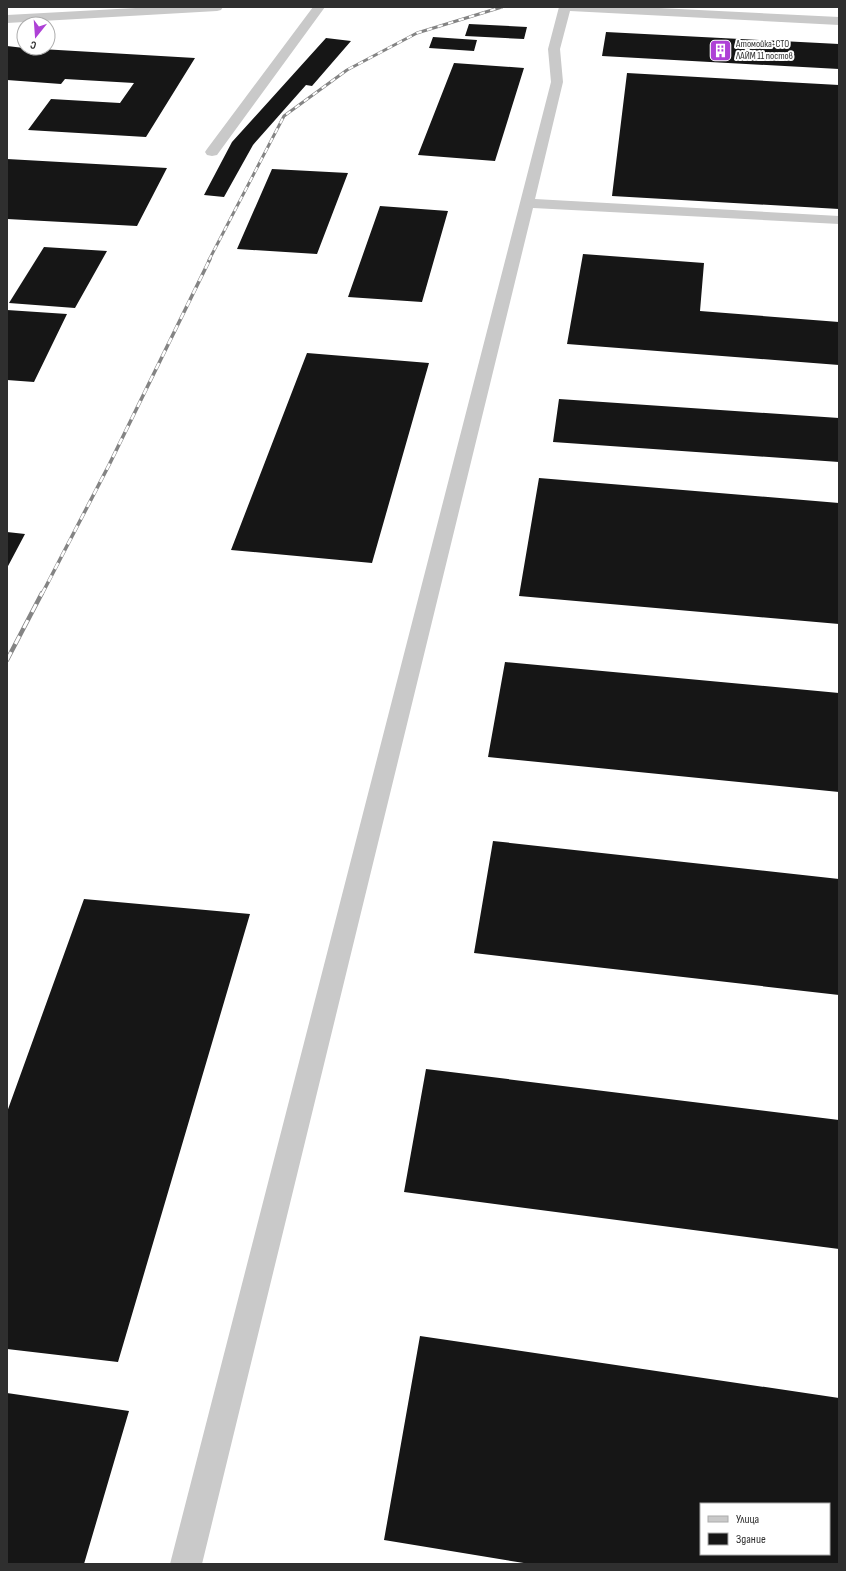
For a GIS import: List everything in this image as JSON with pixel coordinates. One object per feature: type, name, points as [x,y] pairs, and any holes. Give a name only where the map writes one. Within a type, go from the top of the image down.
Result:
[{"type":"street","points":[[7,19],[217,7]]},
{"type":"street","points":[[212,152],[319,7]]},
{"type":"street","points":[[186,1564],[556,82],[554,50],[565,7]]},
{"type":"street","points":[[570,7],[641,9],[839,21]]},
{"type":"street","points":[[526,203],[839,220]]},
{"type":"building","points":[[469,24],[527,27],[524,39],[465,36]]},
{"type":"building","name":"Атомойка-СТО ЛАЙМ 11 постов","points":[[606,32],[839,44],[839,69],[602,56]]},
{"type":"building","points":[[433,37],[477,40],[474,51],[429,48]]},
{"type":"building","points":[[326,38],[351,41],[312,86],[306,85],[253,145],[224,197],[204,195],[232,142]]},
{"type":"building","points":[[7,46],[16,47],[16,56],[56,56],[56,50],[195,58],[146,137],[28,130],[51,99],[120,103],[134,83],[65,79],[61,84],[7,80]]},
{"type":"building","points":[[454,63],[524,68],[495,161],[418,155]]},
{"type":"building","points":[[627,73],[839,85],[839,209],[612,196]]},
{"type":"building","points":[[7,159],[167,168],[137,226],[7,219]]},
{"type":"building","points":[[272,169],[348,173],[317,254],[237,249]]},
{"type":"building","points":[[380,206],[448,211],[422,302],[348,297]]},
{"type":"building","points":[[44,247],[107,251],[75,308],[9,303]]},
{"type":"building","points":[[583,254],[704,263],[700,311],[839,322],[839,365],[567,344]]},
{"type":"building","points":[[7,310],[67,314],[34,382],[7,380]]},
{"type":"building","points":[[307,353],[429,363],[372,563],[231,550]]},
{"type":"building","points":[[559,399],[839,418],[839,462],[553,442]]},
{"type":"building","points":[[539,478],[839,503],[839,624],[519,596]]},
{"type":"building","points":[[7,532],[25,534],[7,568]]},
{"type":"building","points":[[505,662],[839,693],[839,792],[488,757]]},
{"type":"building","points":[[493,841],[839,879],[839,995],[474,953]]},
{"type":"building","points":[[84,899],[250,914],[118,1362],[7,1349],[7,1112]]},
{"type":"building","points":[[426,1069],[839,1120],[839,1249],[404,1192]]},
{"type":"building","points":[[420,1336],[839,1398],[839,1564],[530,1564],[384,1540]]},
{"type":"building","points":[[7,1393],[129,1411],[84,1564],[7,1564]]},
{"type":"railway","points":[[209,260],[284,116],[347,70],[417,33],[502,7]]},
{"type":"railway","points":[[42,594],[109,465],[210,259]]},
{"type":"railway","points":[[7,660],[42,593]]},
{"type":"place","name":"Атомойка-СТО ЛАЙМ 11 постов","points":[[721,50]]}]
